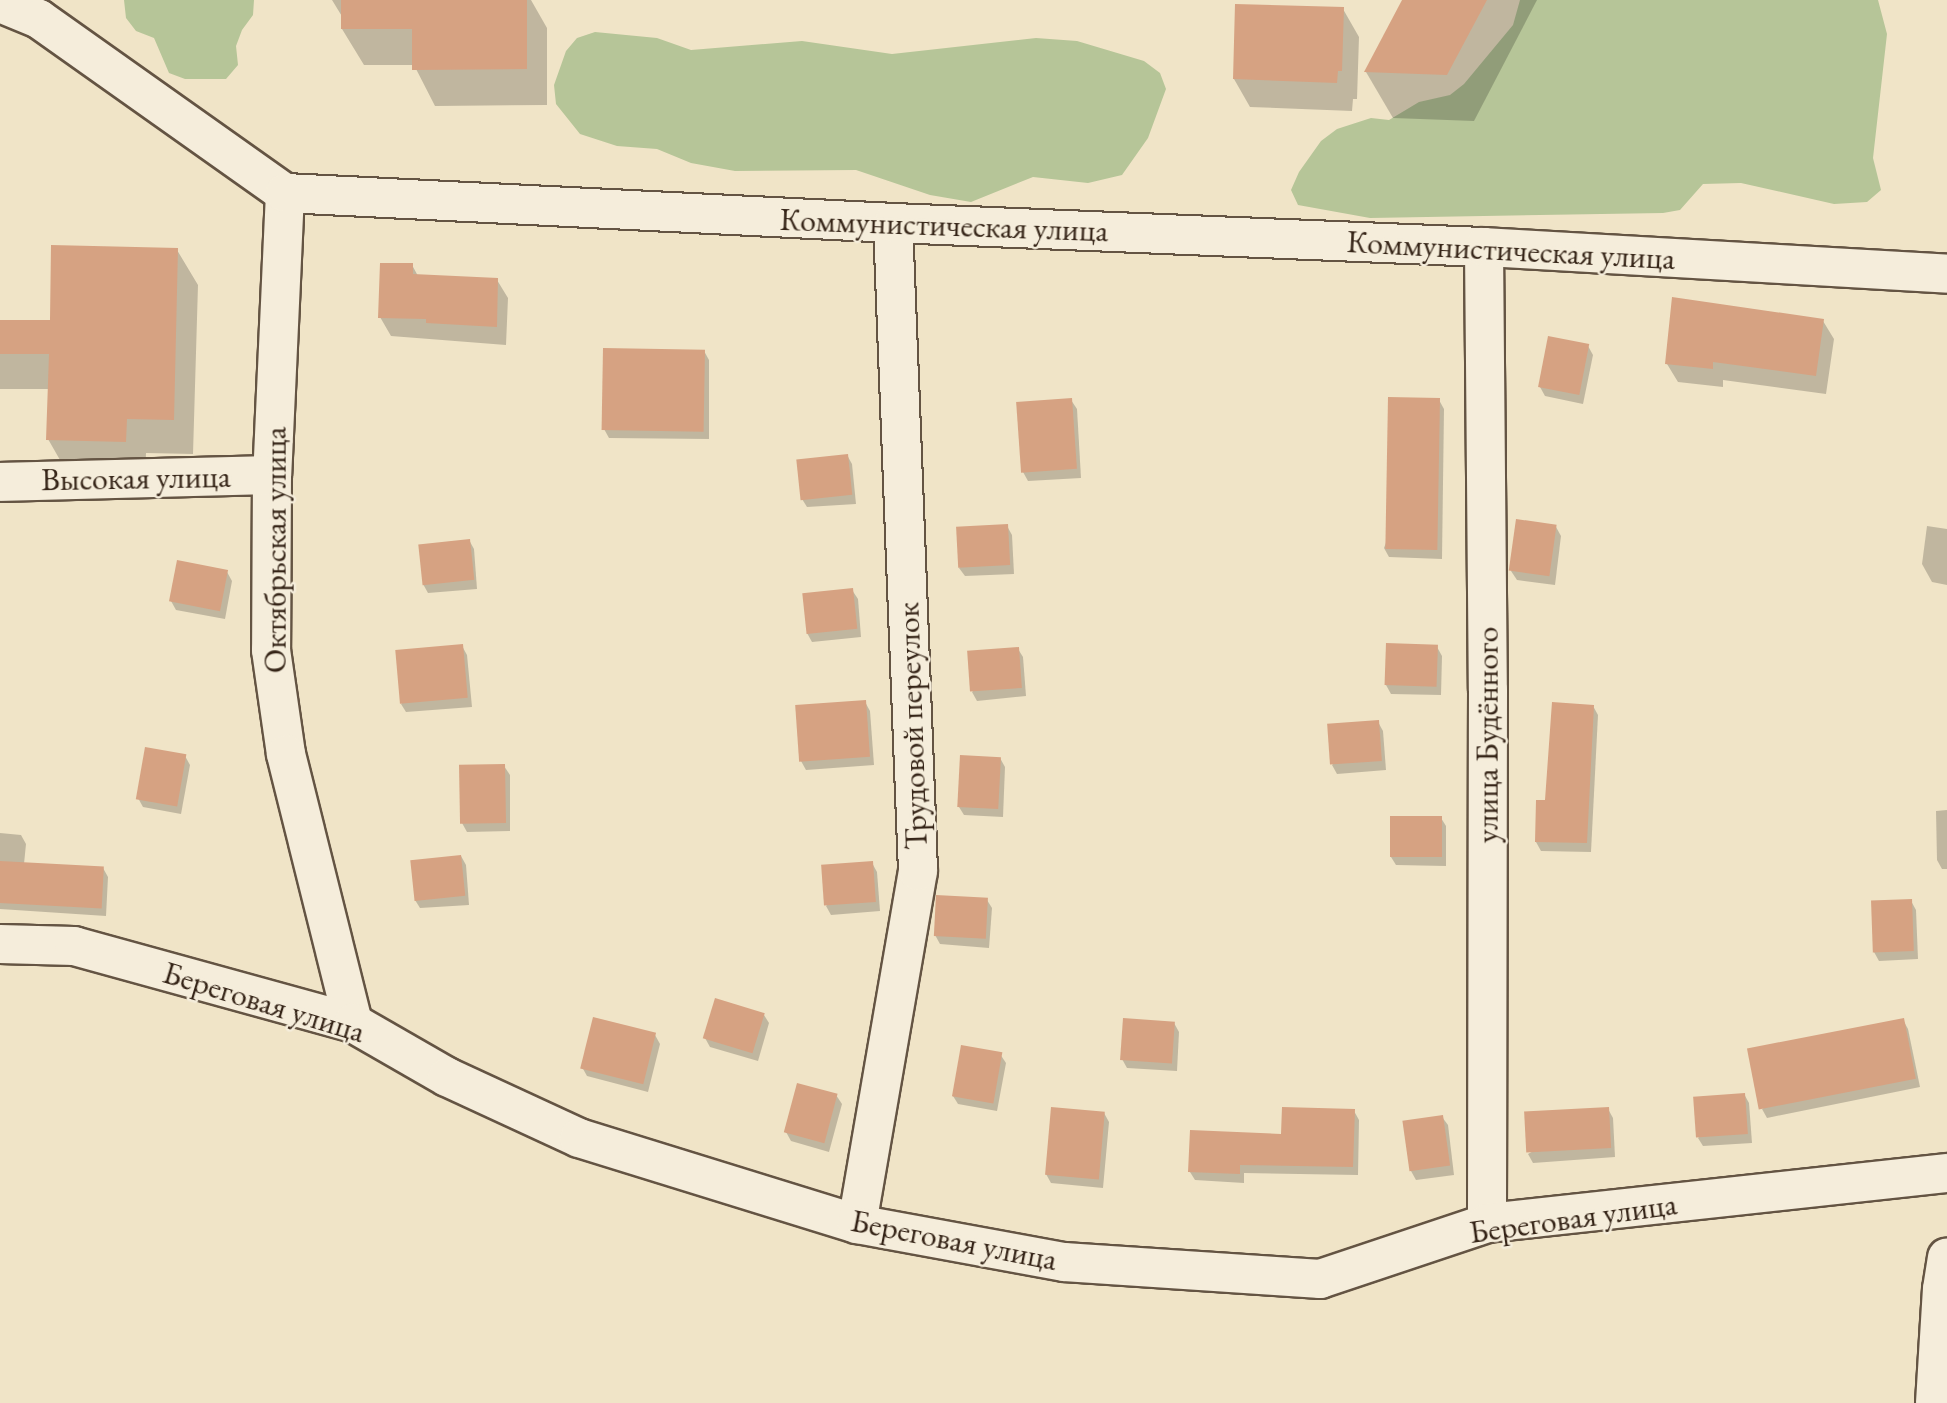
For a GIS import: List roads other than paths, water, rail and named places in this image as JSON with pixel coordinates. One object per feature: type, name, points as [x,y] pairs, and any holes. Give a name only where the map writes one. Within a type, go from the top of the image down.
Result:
[{"type":"street","points":[[0,3],[39,19],[285,193]]},
{"type":"street","name":"Коммунистическая улица","points":[[285,193],[892,223],[1484,247],[1947,274]]},
{"type":"street","name":"Октябрьская улица","points":[[285,193],[272,475],[271,650],[286,754],[354,1023]]},
{"type":"street","name":"Трудовой переулок","points":[[857,1224],[918,871],[892,223]]},
{"type":"street","name":"улица Будённого","points":[[1484,247],[1487,1223]]},
{"type":"street","name":"Высокая улица","points":[[0,482],[272,475]]},
{"type":"street","name":"Береговая улица","points":[[0,944],[74,946],[354,1023],[447,1077],[579,1139],[857,1224],[1064,1262],[1320,1279],[1487,1223],[1947,1173]]},
{"type":"street","points":[[1935,1403],[1944,1273]]}]
